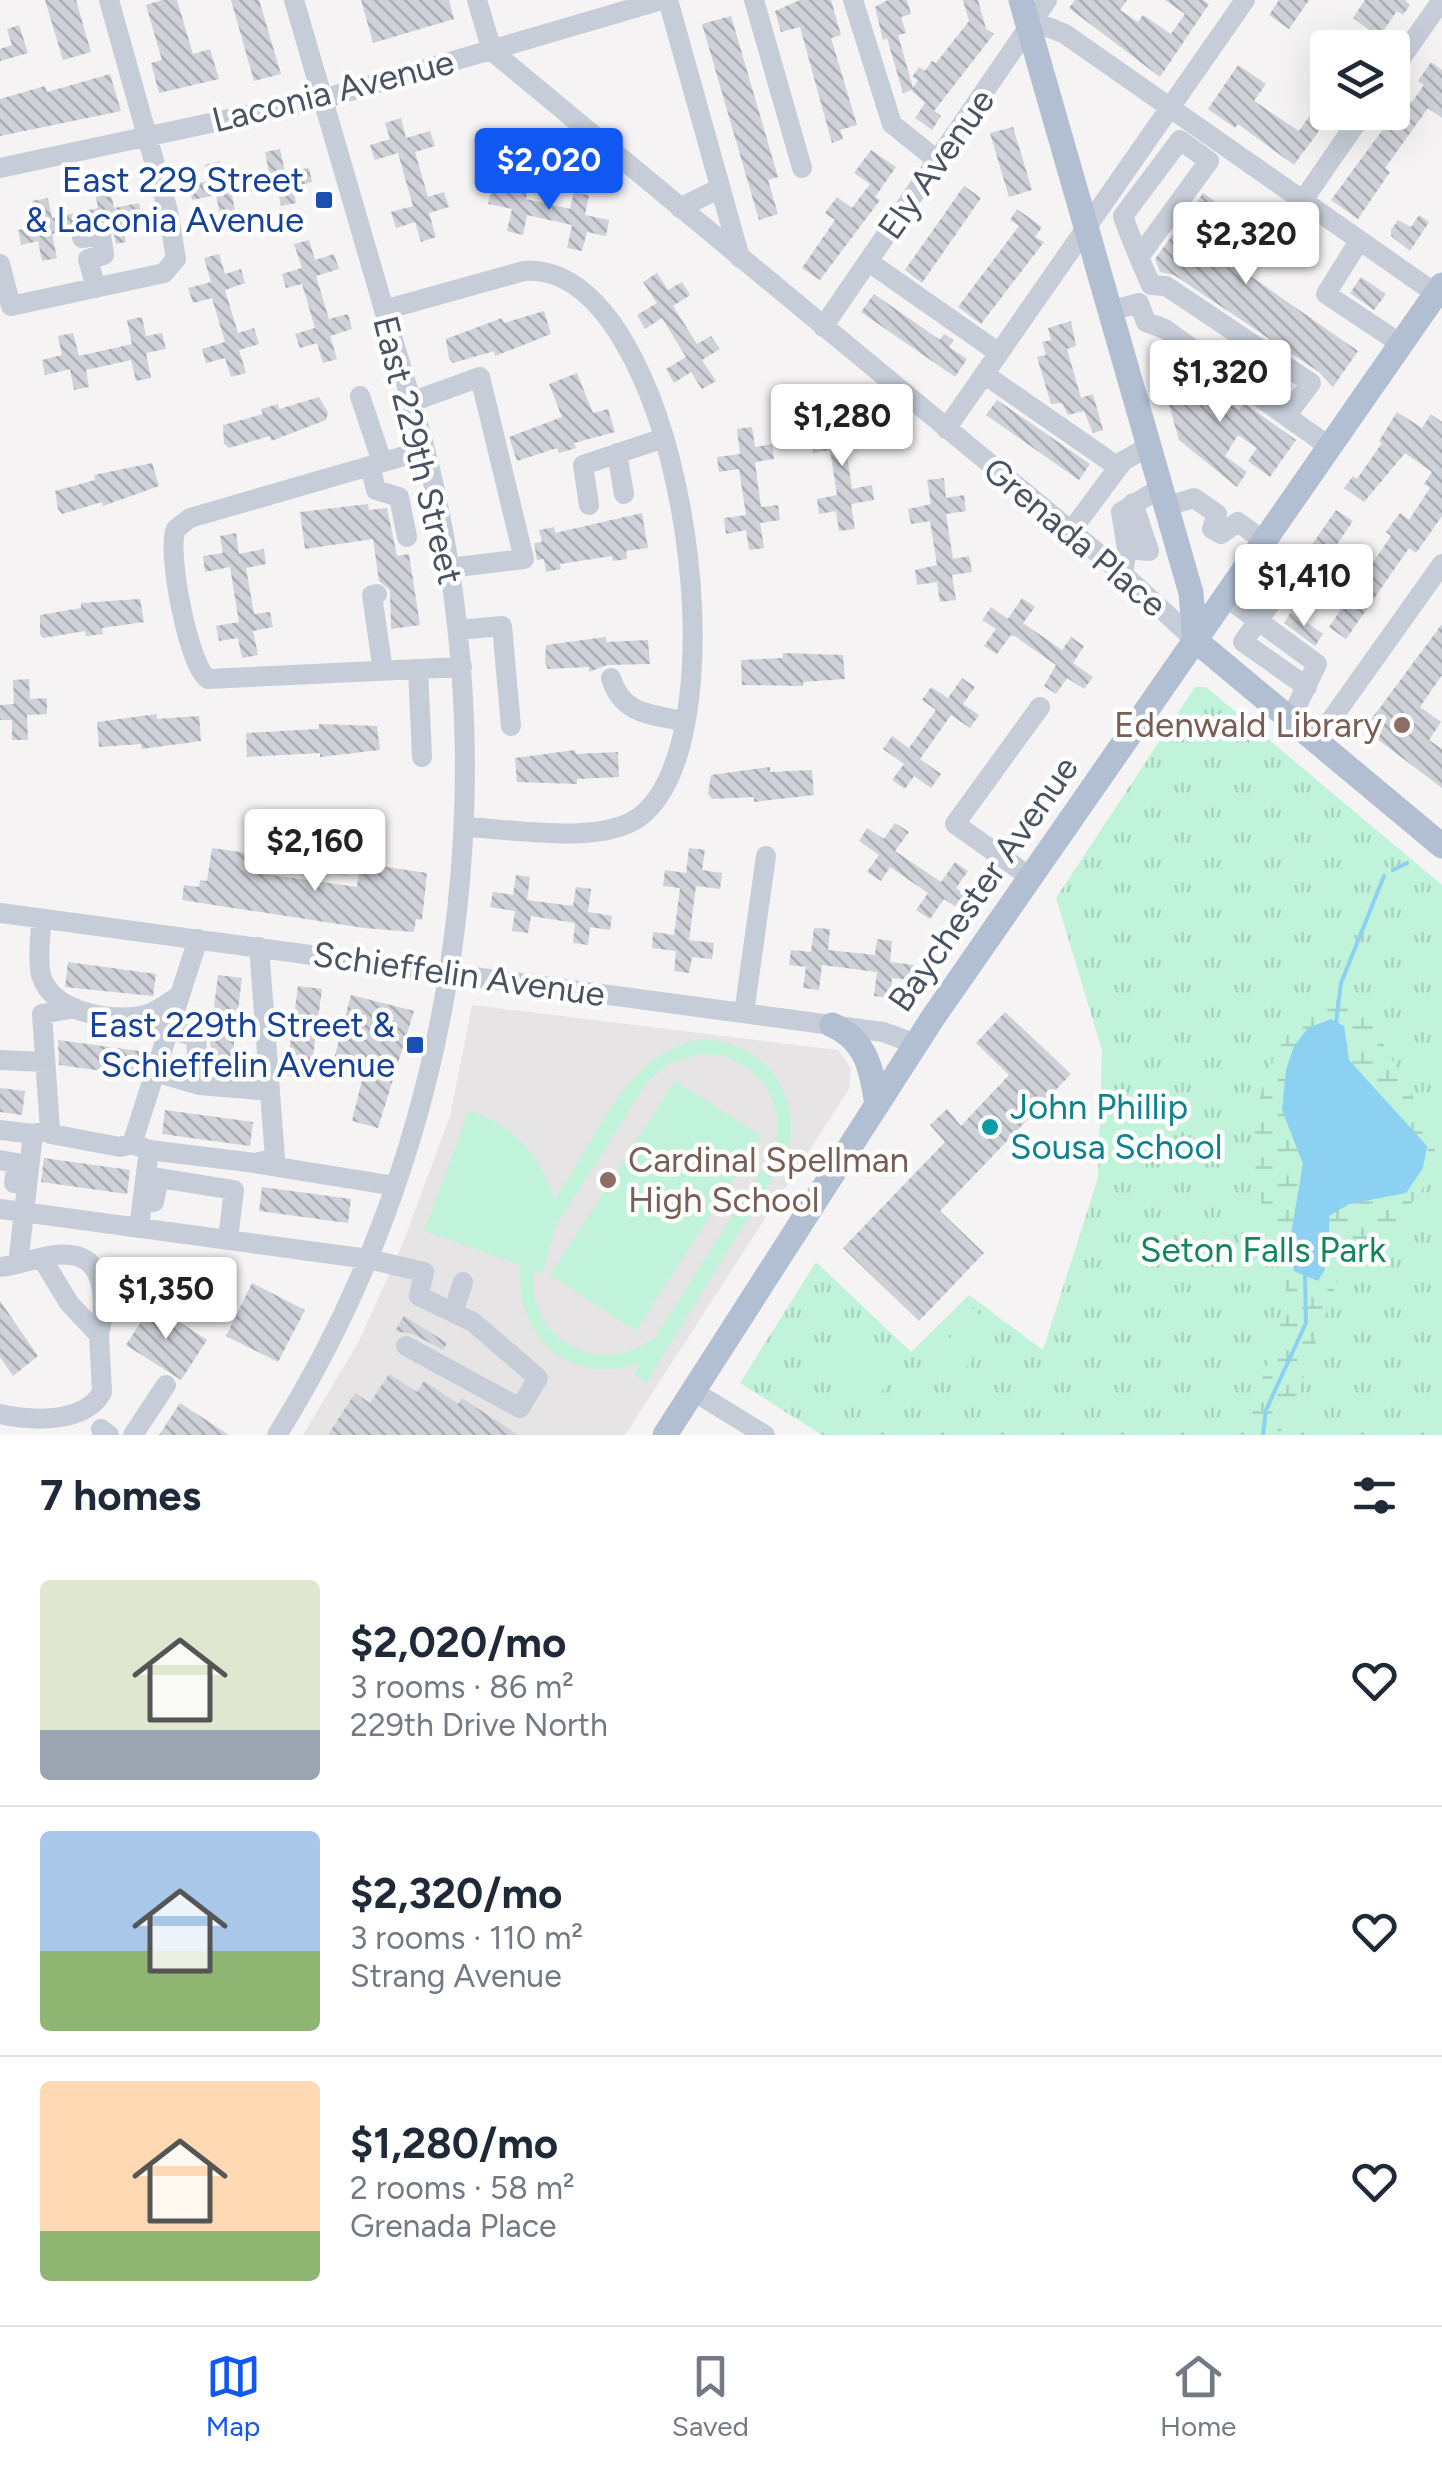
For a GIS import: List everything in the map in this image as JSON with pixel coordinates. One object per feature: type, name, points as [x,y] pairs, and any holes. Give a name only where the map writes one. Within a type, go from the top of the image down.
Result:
[{"type":"main road","points":[[1021,0],[1164,496],[1196,614],[1196,640],[1442,844]]},
{"type":"main road","name":"Baychester Avenue","points":[[665,1435],[916,1044],[1400,344],[1440,292]]},
{"type":"main road","points":[[832,1024],[856,1041],[868,1058],[877,1105]]},
{"type":"street","points":[[0,264],[11,306],[164,273],[176,259],[149,136],[109,0]]},
{"type":"street","name":"East 229th Street","points":[[278,1435],[333,1336],[395,1186],[428,1074],[448,973],[466,827],[462,667],[450,568],[426,450],[294,0]]},
{"type":"street","points":[[477,0],[492,50]]},
{"type":"street","points":[[665,0],[740,258]]},
{"type":"street","name":"Laconia Avenue","points":[[0,168],[323,99],[665,0]]},
{"type":"street","points":[[754,0],[802,168]]},
{"type":"street","points":[[853,0],[890,119],[899,132],[937,160]]},
{"type":"street","name":"Ely Avenue","points":[[823,327],[1047,0]]},
{"type":"street","points":[[946,429],[1245,0]]},
{"type":"street","points":[[1410,45],[1442,0]]},
{"type":"street","points":[[1029,28],[1048,27],[1065,34],[1301,203],[1440,292]]},
{"type":"street","name":"Grenada Place","points":[[492,50],[1123,574],[1196,640]]},
{"type":"street","points":[[1301,203],[1352,130]]},
{"type":"street","points":[[1139,257],[1208,162],[1180,140],[1123,216],[1139,257],[1151,285],[1142,312]]},
{"type":"street","points":[[1144,144],[1164,162]]},
{"type":"street","points":[[680,208],[720,188]]},
{"type":"street","points":[[82,238],[101,235],[104,254],[88,258],[96,288]]},
{"type":"street","points":[[1359,242],[1330,296],[1400,344]]},
{"type":"street","points":[[869,262],[999,353]]},
{"type":"street","points":[[384,310],[524,270],[557,273],[584,290],[605,314],[640,377],[664,438],[682,501],[694,635],[683,721],[659,796],[638,818],[623,826],[589,833],[466,827]]},
{"type":"street","points":[[1151,285],[1166,286],[1311,383],[1286,416]]},
{"type":"street","points":[[1110,311],[1142,312],[1330,447]]},
{"type":"street","points":[[984,374],[1118,467]]},
{"type":"street","points":[[411,402],[480,376],[515,514],[524,559],[450,568]]},
{"type":"street","points":[[360,396],[376,464],[376,490],[399,497],[407,537]]},
{"type":"street","points":[[590,505],[583,465],[664,438]]},
{"type":"street","points":[[1070,530],[1132,452],[1150,446]]},
{"type":"street","points":[[426,450],[190,518],[176,529],[172,551],[193,657],[208,680],[462,667]]},
{"type":"street","points":[[618,453],[624,494]]},
{"type":"street","points":[[1123,574],[1127,549],[1120,516],[1134,503],[1164,496],[1194,498],[1217,514],[1212,529],[1222,534],[1238,522],[1264,541]]},
{"type":"street","points":[[1134,503],[1149,551]]},
{"type":"street","points":[[1127,549],[1178,548]]},
{"type":"street","points":[[1316,742],[1442,564]]},
{"type":"street","points":[[1222,664],[1280,590],[1246,567]]},
{"type":"street","points":[[376,594],[372,595],[384,671]]},
{"type":"street","points":[[1226,597],[1317,664],[1290,720]]},
{"type":"street","points":[[458,630],[502,626],[511,726]]},
{"type":"street","points":[[1243,642],[1307,687]]},
{"type":"street","points":[[418,669],[422,757]]},
{"type":"street","points":[[610,678],[616,694],[636,712],[683,721]]},
{"type":"street","points":[[1030,877],[955,824],[1040,707]]},
{"type":"street","points":[[744,1013],[766,856]]},
{"type":"street","name":"Schieffelin Avenue","points":[[0,913],[832,1024],[888,1033],[916,1044]]},
{"type":"street","points":[[41,918],[41,974],[50,992],[74,1008]]},
{"type":"street","points":[[143,1228],[140,1147],[155,1072],[198,939]]},
{"type":"street","points":[[256,1164],[275,1158],[259,948]]},
{"type":"street","points":[[134,1017],[149,1014],[180,996]]},
{"type":"street","points":[[11,1210],[41,1132],[45,1062],[42,1014],[74,1008],[134,1017],[196,1037],[199,1085]]},
{"type":"street","points":[[0,1060],[45,1062]]},
{"type":"street","points":[[155,1072],[199,1085],[270,1091]]},
{"type":"street","points":[[0,1130],[41,1132],[395,1186]]},
{"type":"street","points":[[0,1160],[17,1162],[8,1262],[74,1254],[91,1264],[102,1285],[106,1310],[99,1335],[102,1392],[87,1408],[34,1418],[0,1414]]},
{"type":"street","points":[[143,1228],[158,1178],[234,1190],[236,1204],[228,1239]]},
{"type":"street","points":[[11,1210],[368,1259],[424,1272],[419,1296],[473,1322],[538,1378],[520,1408],[406,1346]]},
{"type":"street","points":[[43,1260],[69,1303],[99,1335]]},
{"type":"street","points":[[453,1312],[463,1282]]},
{"type":"street","points":[[133,1435],[166,1386]]},
{"type":"street","points":[[693,1391],[765,1435]]},
{"type":"shaded area","name":"Cardinal Spellman High School","points":[[472,1005],[838,1050],[851,1068],[849,1089],[625,1435],[303,1435],[359,1341],[403,1243],[450,1116]]},
{"type":"green space","name":"Seton Falls Park","points":[[1195,687],[1206,687],[1442,885],[1442,1435],[822,1435],[740,1383],[816,1262],[911,1352],[969,1295],[1043,1350],[1098,1178],[1102,1050],[1056,898]]},
{"type":"green space","points":[[274,811],[350,821],[353,829],[347,876],[262,864],[268,818]],"holes":[[[275,815],[346,823],[343,867],[338,871],[269,860]]]},
{"type":"green space","points":[[277,818],[344,828],[339,865],[272,857]]},
{"type":"green space","points":[[1330,994],[1361,1004],[1431,1129],[1437,1161],[1420,1194],[1386,1231],[1359,1249],[1338,1279],[1299,1390],[1282,1421],[1281,1435],[1249,1435],[1282,1319],[1286,1279],[1257,1183],[1254,1152],[1261,1092],[1286,1037]]},
{"type":"green space","points":[[704,1039],[726,1043],[762,1062],[784,1093],[791,1132],[788,1154],[646,1383],[634,1375],[640,1363],[614,1369],[591,1368],[570,1362],[552,1350],[526,1314],[520,1265],[424,1231],[469,1110],[500,1125],[523,1144],[541,1169],[555,1200],[599,1127],[634,1079],[654,1060],[678,1046]],"holes":[[[702,1054],[721,1056],[751,1071],[771,1096],[776,1112],[775,1148],[656,1336],[635,1349],[613,1354],[572,1347],[542,1317],[535,1296],[534,1271],[543,1273],[555,1227],[648,1081],[670,1063]]]},
{"type":"green space","points":[[675,1081],[761,1136],[636,1331],[550,1275]]},
{"type":"green space","points":[[965,1301],[998,1333],[978,1354],[945,1323]]},
{"type":"green space","points":[[939,1328],[973,1360],[953,1381],[919,1349]]},
{"type":"green space","points":[[867,1333],[883,1349],[848,1384],[833,1368]]},
{"type":"green space","points":[[887,1353],[904,1369],[869,1404],[853,1388]]},
{"type":"water","points":[[1331,1019],[1344,1026],[1349,1060],[1427,1146],[1423,1168],[1406,1193],[1349,1204],[1329,1216],[1329,1235],[1319,1251],[1325,1269],[1318,1281],[1294,1271],[1290,1239],[1303,1164],[1282,1110],[1286,1070],[1294,1046],[1308,1028]]},
{"type":"building","points":[[45,0],[76,0],[91,52],[63,60]]},
{"type":"building","points":[[177,0],[193,54],[210,49],[219,79],[159,93],[151,63],[162,60],[146,5]]},
{"type":"building","points":[[231,0],[259,0],[281,74],[254,81]]},
{"type":"building","points":[[361,0],[449,0],[454,19],[373,43]]},
{"type":"building","points":[[800,0],[831,0],[841,35],[831,38],[857,125],[840,130],[843,139],[832,143],[800,27],[781,32],[775,11]]},
{"type":"building","points":[[888,0],[907,0],[911,14],[901,17],[906,33],[898,35],[913,88],[918,80],[912,77],[919,67],[925,71],[932,61],[936,63],[969,21],[963,0],[978,0],[986,29],[994,34],[934,111],[941,116],[932,130],[915,118],[925,103],[911,90],[903,93],[887,38],[883,40],[875,7]]},
{"type":"building","points":[[1075,0],[1127,0],[1120,10],[1138,22],[1143,15],[1171,34],[1185,14],[1165,0],[1203,0],[1209,4],[1160,77],[1069,8]]},
{"type":"building","points":[[1279,0],[1309,0],[1289,29],[1269,15]]},
{"type":"building","points":[[1365,0],[1405,0],[1410,5],[1403,15],[1397,11],[1384,30],[1369,30],[1353,18]]},
{"type":"building","points":[[731,16],[778,177],[768,180],[778,214],[759,220],[702,24]]},
{"type":"building","points":[[19,25],[28,53],[0,61],[0,49],[12,45],[7,29]]},
{"type":"building","points":[[1431,62],[1442,70],[1442,118],[1428,108],[1385,168],[1390,172],[1358,219],[1331,200],[1382,130],[1410,130],[1410,101],[1424,85],[1418,81]]},
{"type":"building","points":[[1238,65],[1266,84],[1254,101],[1299,131],[1310,115],[1310,130],[1320,130],[1294,165],[1238,124],[1235,128],[1208,109]]},
{"type":"building","points":[[110,74],[121,111],[0,136],[0,99],[45,86],[47,92]]},
{"type":"building","points":[[401,118],[406,138],[430,131],[435,146],[415,152],[428,197],[444,192],[449,207],[429,213],[436,237],[421,242],[415,222],[396,228],[391,212],[413,206],[398,153],[375,160],[370,145],[390,139],[385,123]]},
{"type":"building","points":[[1013,127],[1032,190],[1009,197],[990,133]]},
{"type":"building","points":[[280,149],[285,172],[309,168],[312,182],[293,187],[296,203],[281,206],[277,186],[232,195],[236,216],[221,219],[216,195],[192,200],[189,185],[209,181],[205,165],[220,161],[224,181],[269,172],[265,152]]},
{"type":"building","points":[[871,150],[896,167],[875,197],[880,200],[820,280],[802,268],[835,220],[825,213],[837,197],[852,208],[870,184],[854,173]]},
{"type":"building","points":[[515,176],[530,179],[526,199],[570,209],[574,192],[589,195],[585,215],[609,220],[606,236],[587,232],[582,251],[567,248],[572,225],[527,215],[523,235],[507,231],[512,209],[488,204],[492,188],[511,193]]},
{"type":"building","points":[[964,186],[981,198],[922,283],[905,270]]},
{"type":"building","points":[[110,189],[114,208],[139,203],[142,218],[122,222],[126,242],[116,244],[112,227],[100,221],[52,234],[57,258],[42,261],[38,241],[21,245],[18,230],[38,226],[32,201],[48,198],[52,218],[98,208],[95,192]]},
{"type":"building","points":[[1203,193],[1259,232],[1236,266],[1358,351],[1333,387],[1319,372],[1174,275],[1160,272],[1155,259]]},
{"type":"building","points":[[1017,209],[1042,227],[1035,237],[1044,242],[981,324],[958,307],[1019,226],[1010,220]]},
{"type":"building","points":[[1419,215],[1429,222],[1410,251],[1391,236],[1391,230],[1398,220],[1411,227]]},
{"type":"building","points":[[309,240],[315,260],[334,254],[339,269],[316,276],[329,319],[348,314],[352,329],[330,336],[337,359],[323,363],[317,343],[300,348],[295,334],[315,328],[302,284],[286,288],[282,274],[302,268],[294,244]]},
{"type":"building","points":[[219,254],[225,274],[241,269],[245,283],[225,290],[238,333],[254,328],[259,344],[239,350],[246,373],[231,377],[225,358],[206,363],[202,349],[225,342],[212,298],[193,303],[188,288],[211,282],[204,258]]},
{"type":"building","points":[[657,273],[668,290],[682,282],[690,295],[673,306],[697,344],[711,336],[720,349],[702,360],[716,381],[702,389],[691,372],[674,383],[666,369],[686,357],[662,318],[645,329],[637,315],[657,303],[643,282]]},
{"type":"building","points":[[1361,277],[1386,294],[1374,310],[1350,293]]},
{"type":"building","points":[[874,294],[940,340],[944,334],[954,340],[949,347],[967,359],[955,377],[861,312]]},
{"type":"building","points":[[544,311],[551,334],[495,356],[494,351],[453,363],[449,358],[446,339],[502,318],[504,323]]},
{"type":"building","points":[[142,317],[146,336],[162,333],[166,349],[146,353],[151,378],[136,381],[131,360],[86,370],[89,387],[74,390],[70,369],[45,375],[42,360],[62,355],[58,336],[73,333],[79,356],[132,344],[127,320]]},
{"type":"building","points":[[1071,321],[1076,346],[1067,349],[1081,398],[1093,394],[1103,430],[1093,433],[1084,411],[1068,415],[1062,403],[1051,404],[1037,357],[1046,355],[1042,342],[1051,340],[1048,328]]},
{"type":"building","points":[[1165,355],[1239,410],[1244,403],[1296,440],[1270,477],[1248,461],[1257,448],[1238,435],[1225,456],[1247,472],[1237,487],[1179,440],[1158,366]]},
{"type":"building","points":[[577,373],[593,413],[608,409],[615,432],[574,443],[576,448],[559,453],[557,448],[517,461],[509,437],[562,417],[549,384]]},
{"type":"building","points":[[319,397],[328,413],[326,420],[271,441],[270,436],[229,448],[224,444],[223,425],[263,414],[261,409],[278,404],[279,409]]},
{"type":"building","points":[[997,400],[1090,464],[1079,480],[986,415]]},
{"type":"building","points":[[842,407],[846,427],[865,424],[868,440],[845,443],[852,489],[872,485],[874,500],[851,504],[855,529],[839,531],[836,511],[819,514],[817,499],[837,495],[830,450],[813,453],[811,437],[831,434],[827,409]]},
{"type":"building","points":[[1397,412],[1422,428],[1431,414],[1442,422],[1442,516],[1416,553],[1409,548],[1346,639],[1329,627],[1391,536],[1386,532],[1400,513],[1409,520],[1430,488],[1424,484],[1432,472],[1405,453],[1364,502],[1344,488],[1353,476],[1357,479],[1382,443],[1379,441]]},
{"type":"building","points":[[752,427],[755,447],[772,444],[774,459],[755,462],[761,507],[778,505],[780,520],[760,523],[764,548],[749,550],[746,530],[726,534],[724,518],[746,515],[739,469],[719,472],[717,457],[740,454],[737,429]]},
{"type":"building","points":[[152,463],[159,486],[103,506],[102,502],[62,514],[58,509],[55,491],[95,480],[94,475]]},
{"type":"building","points":[[944,478],[946,498],[964,495],[966,511],[946,514],[953,559],[969,556],[972,572],[952,575],[956,600],[940,602],[937,582],[917,585],[915,570],[937,565],[930,521],[911,524],[908,509],[931,504],[927,480]]},
{"type":"building","points":[[368,504],[369,510],[387,508],[397,556],[409,554],[420,625],[391,629],[390,590],[379,581],[373,539],[305,549],[300,512]]},
{"type":"building","points":[[1336,510],[1353,521],[1304,592],[1288,579]]},
{"type":"building","points":[[642,513],[648,548],[626,551],[627,559],[613,561],[612,556],[560,564],[561,569],[546,572],[544,559],[537,560],[534,543],[542,542],[539,530],[554,527],[555,533]]},
{"type":"building","points":[[236,533],[239,554],[264,549],[266,564],[246,568],[254,614],[270,612],[273,627],[253,631],[258,655],[242,658],[238,638],[219,641],[216,626],[239,622],[230,567],[205,572],[203,556],[223,553],[220,536]]},
{"type":"building","points":[[1022,598],[1035,607],[1023,623],[1062,650],[1071,637],[1084,646],[1073,663],[1093,677],[1084,689],[1067,678],[1056,694],[1044,686],[1056,665],[1016,637],[1011,635],[997,654],[984,646],[996,629],[982,620],[991,607],[1008,619]]},
{"type":"building","points":[[140,599],[144,622],[102,628],[103,634],[86,636],[85,631],[43,638],[40,634],[40,615],[81,608],[81,603]]},
{"type":"building","points":[[1291,612],[1323,634],[1315,646],[1284,623]]},
{"type":"building","points":[[1442,624],[1442,675],[1420,707],[1441,722],[1429,740],[1442,749],[1442,788],[1364,729]]},
{"type":"building","points":[[606,637],[606,642],[648,640],[650,664],[607,665],[589,672],[589,667],[548,669],[545,663],[546,645]]},
{"type":"building","points":[[783,653],[843,655],[845,679],[803,682],[803,686],[742,685],[741,660],[783,658]]},
{"type":"building","points":[[962,678],[975,687],[963,704],[979,715],[970,728],[951,715],[920,759],[941,774],[931,788],[914,776],[905,789],[892,780],[904,764],[883,749],[892,736],[909,748],[936,710],[922,700],[931,687],[948,698]]},
{"type":"building","points":[[29,679],[30,699],[47,698],[47,714],[27,715],[28,740],[12,740],[12,720],[0,720],[0,705],[14,704],[13,680]]},
{"type":"building","points":[[157,714],[157,719],[199,716],[201,741],[142,749],[141,744],[99,747],[97,722]]},
{"type":"building","points":[[319,724],[377,726],[380,750],[320,757],[320,753],[247,757],[246,733],[319,729]]},
{"type":"building","points":[[575,750],[576,754],[618,752],[619,777],[577,779],[577,784],[517,782],[515,758]]},
{"type":"building","points":[[770,767],[770,772],[812,770],[814,795],[754,802],[754,797],[712,799],[708,794],[711,775]]},
{"type":"building","points":[[895,823],[909,832],[895,851],[941,882],[955,862],[968,871],[956,888],[969,897],[961,910],[944,899],[930,919],[916,910],[928,893],[890,867],[881,881],[867,872],[879,855],[859,841],[867,828],[884,839]]},
{"type":"building","points":[[212,848],[253,854],[250,872],[357,887],[360,863],[427,873],[422,920],[416,919],[414,932],[364,928],[182,900],[184,885],[199,887],[200,880],[207,881]]},
{"type":"building","points":[[689,848],[705,850],[702,870],[722,873],[720,889],[696,886],[689,940],[714,943],[712,959],[692,957],[689,973],[674,971],[676,951],[652,948],[653,932],[674,935],[680,888],[663,886],[665,870],[686,873]]},
{"type":"building","points":[[516,875],[530,877],[527,900],[573,906],[576,887],[591,889],[588,912],[612,916],[610,930],[590,927],[588,945],[573,943],[575,923],[531,916],[528,933],[512,931],[515,911],[490,907],[493,892],[513,895]]},
{"type":"building","points":[[814,928],[830,929],[828,950],[875,955],[877,939],[892,941],[890,962],[914,965],[912,980],[892,978],[890,998],[874,996],[877,972],[822,965],[819,990],[803,988],[806,967],[789,965],[791,950],[811,952]]},
{"type":"building","points":[[68,962],[156,974],[153,996],[65,987]]},
{"type":"building","points":[[218,975],[242,978],[231,1067],[212,1065],[210,1039]]},
{"type":"building","points":[[298,986],[322,989],[310,1078],[286,1075]]},
{"type":"building","points":[[351,995],[414,1011],[378,1128],[352,1121],[362,1080],[337,1074],[341,1061],[334,1059]]},
{"type":"building","name":"John Phillip Sousa School","points":[[1005,1012],[1071,1074],[940,1211],[984,1253],[919,1321],[843,1248],[945,1142],[930,1125],[947,1109],[961,1126],[1009,1075],[976,1043]]},
{"type":"building","points":[[58,1040],[146,1052],[140,1076],[59,1065]]},
{"type":"building","points":[[0,1088],[25,1091],[22,1115],[0,1112]]},
{"type":"building","points":[[165,1110],[253,1122],[250,1146],[162,1134]]},
{"type":"building","points":[[44,1158],[130,1170],[127,1194],[41,1182]]},
{"type":"building","points":[[262,1187],[351,1199],[348,1223],[259,1211]]},
{"type":"building","points":[[252,1283],[305,1310],[278,1362],[226,1336]]},
{"type":"building","points":[[0,1301],[38,1356],[13,1376],[0,1357]]},
{"type":"building","points":[[152,1304],[207,1340],[181,1380],[126,1345]]},
{"type":"building","points":[[404,1316],[447,1343],[443,1350],[413,1334],[395,1331]]},
{"type":"building","points":[[389,1374],[417,1392],[424,1381],[458,1404],[462,1398],[518,1435],[328,1435],[355,1393],[370,1403]]},
{"type":"building","points":[[180,1403],[229,1435],[159,1435]]},
{"type":"waterway","points":[[1393,870],[1407,863]]},
{"type":"waterway","points":[[1336,1023],[1341,983],[1384,876]]},
{"type":"waterway","points":[[1263,1435],[1266,1410],[1306,1323],[1305,1275]]},
{"type":"place","name":"East 229 Street & Laconia Avenue","points":[[324,200]]},
{"type":"place","name":"Edenwald Library","points":[[1402,725]]},
{"type":"place","name":"East 229th Street & Schieffelin Avenue","points":[[415,1045]]},
{"type":"place","name":"John Phillip Sousa School","points":[[990,1127]]},
{"type":"place","name":"Cardinal Spellman High School","points":[[608,1180]]}]
